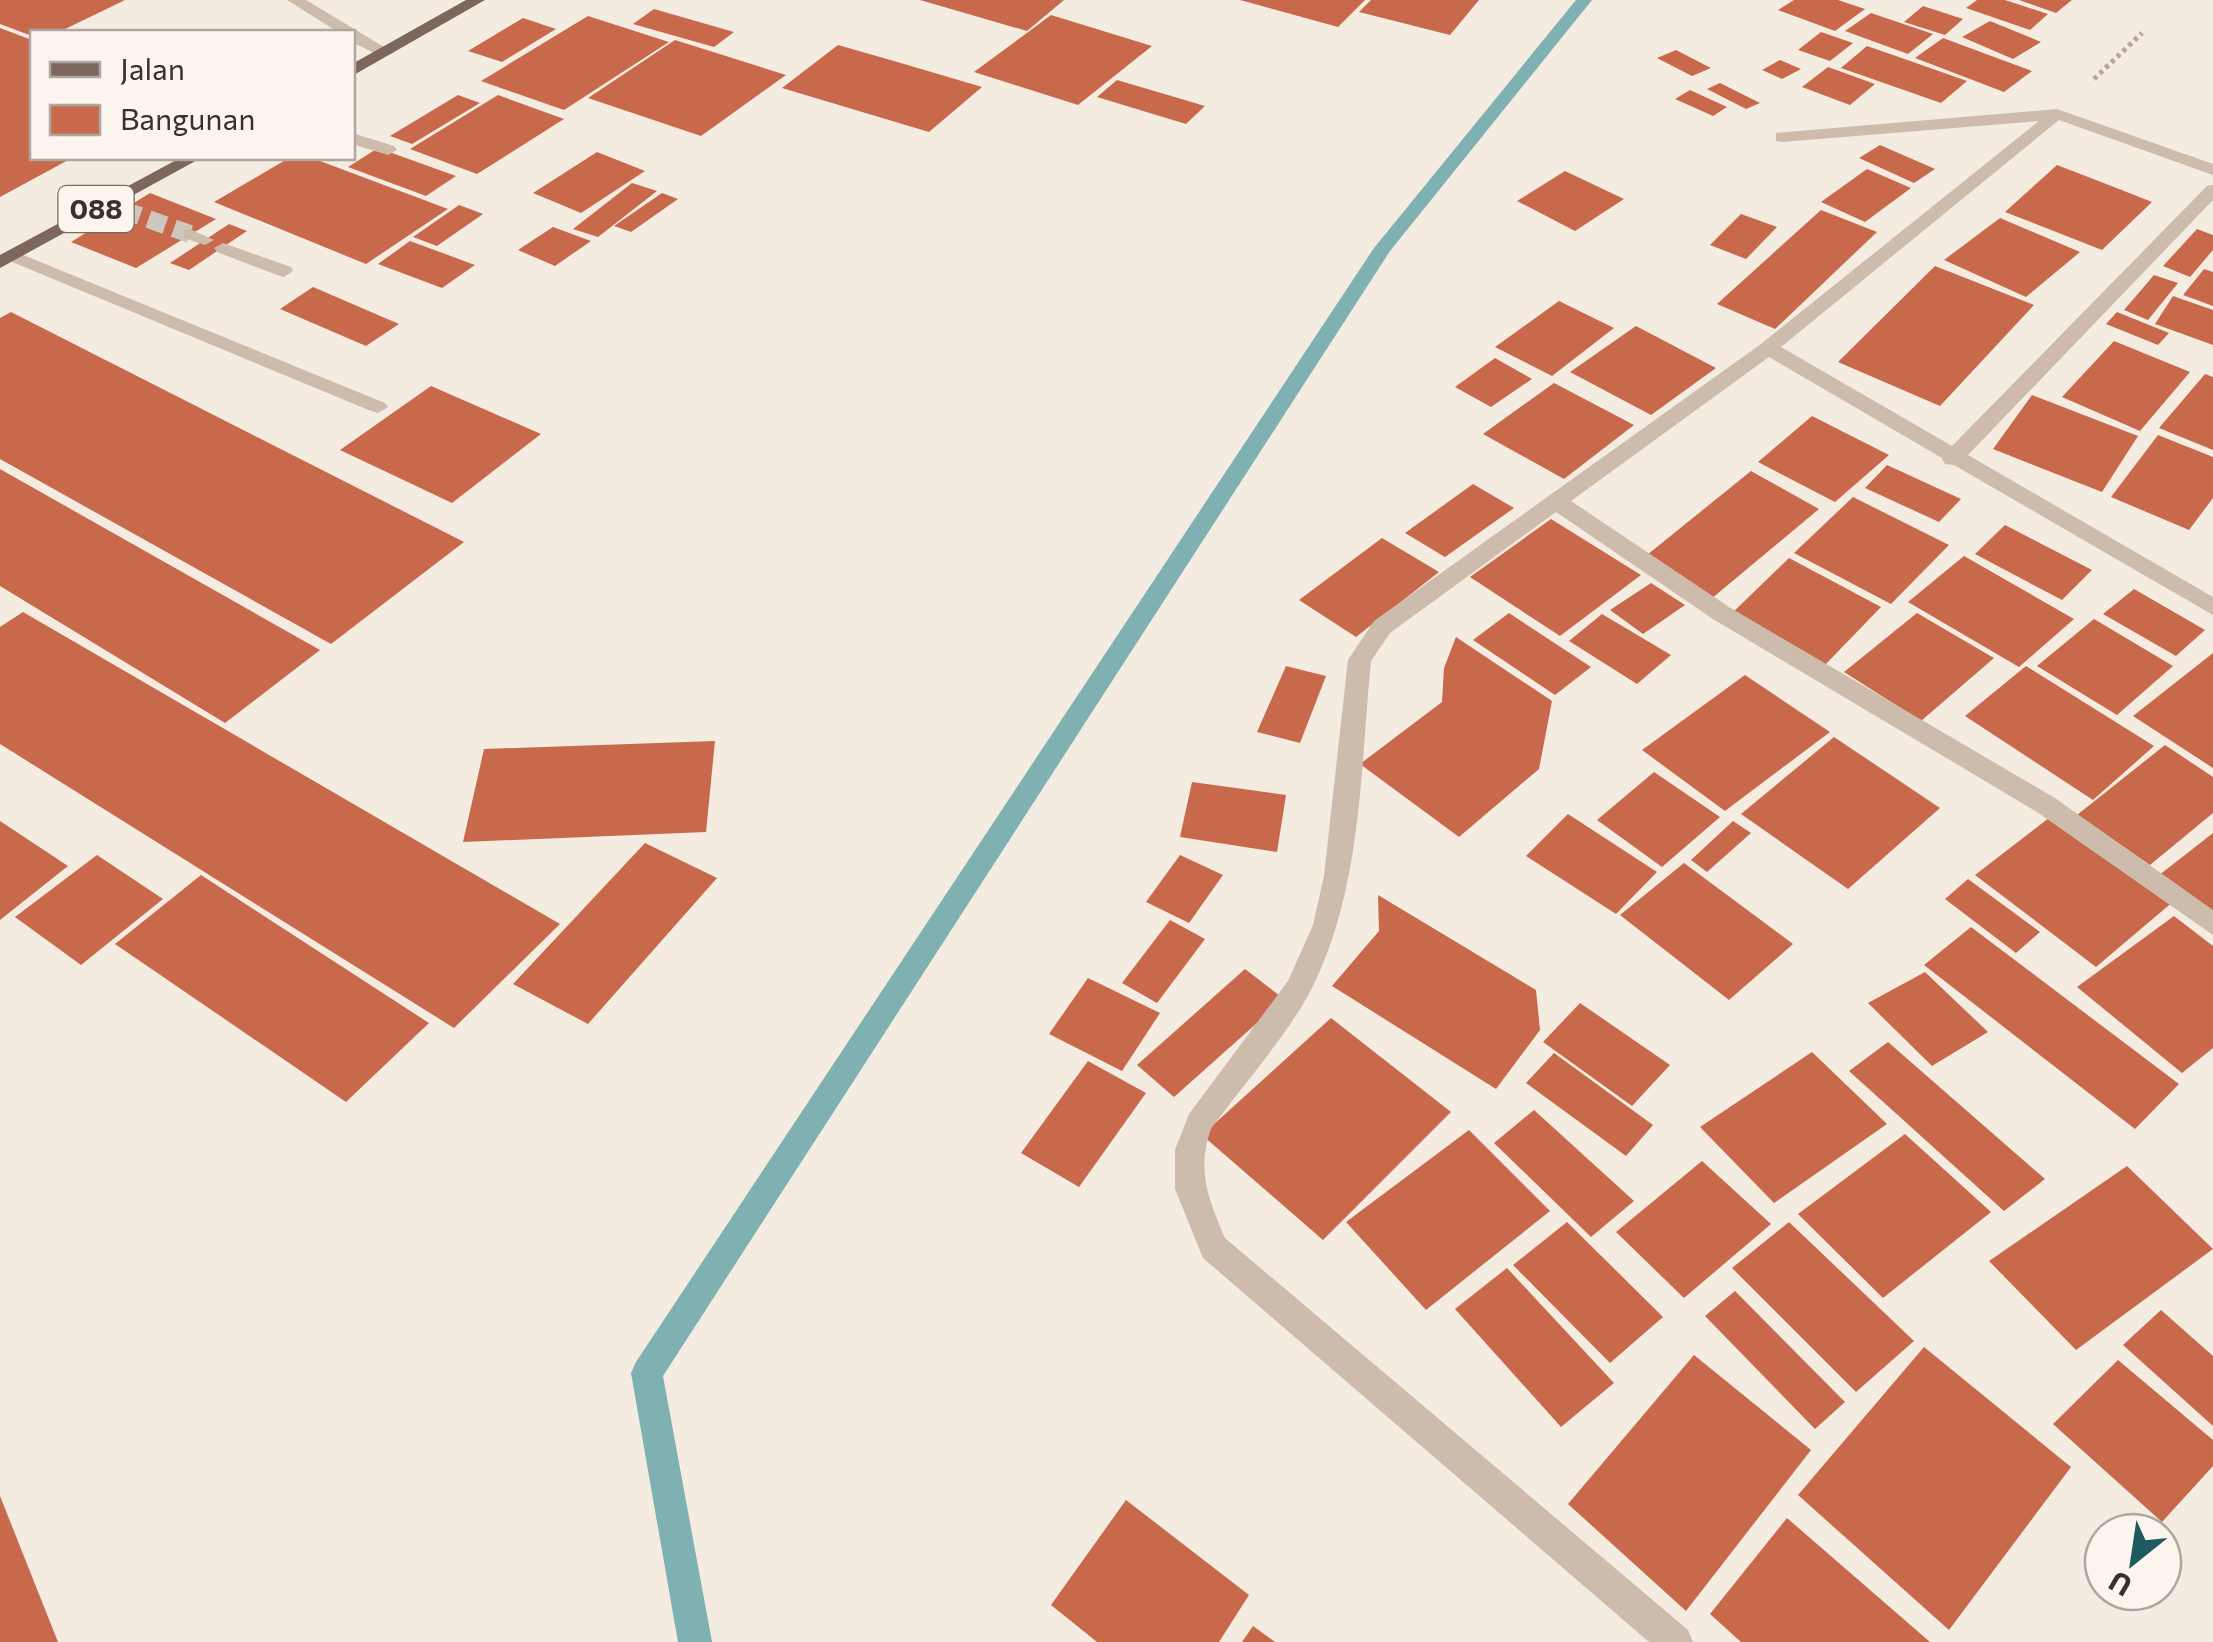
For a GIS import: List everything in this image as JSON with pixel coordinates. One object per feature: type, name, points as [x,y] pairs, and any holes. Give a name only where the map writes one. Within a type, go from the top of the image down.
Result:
[{"type":"main road","points":[[355,69],[477,0]]},
{"type":"main road","name":"088","points":[[6,258],[114,207],[189,160]]},
{"type":"street","points":[[295,0],[344,30]]},
{"type":"street","points":[[355,37],[386,53]]},
{"type":"street","points":[[1676,1642],[1214,1248],[1190,1189],[1189,1150],[1198,1123],[1298,988],[1326,925],[1337,876],[1360,660],[1382,626],[1768,348],[2058,114]]},
{"type":"street","points":[[1782,137],[2058,114],[2213,170]]},
{"type":"street","points":[[355,139],[388,150]]},
{"type":"street","points":[[1952,458],[2213,190]]},
{"type":"street","points":[[206,241],[284,271]]},
{"type":"street","points":[[6,258],[378,408]]},
{"type":"street","points":[[1768,348],[2213,607]]},
{"type":"street","points":[[1557,502],[1721,613],[2046,805],[2213,924]]},
{"type":"building","points":[[0,0],[125,0],[63,30],[30,30],[30,35],[0,24]]},
{"type":"building","points":[[920,0],[1064,0],[1027,31]]},
{"type":"building","points":[[1240,0],[1365,0],[1338,27]]},
{"type":"building","points":[[1371,0],[1479,0],[1450,35],[1359,12]]},
{"type":"building","points":[[1794,0],[1838,0],[1865,9],[1835,31],[1778,10]]},
{"type":"building","points":[[1977,0],[2005,0],[2048,14],[2030,30],[1966,8]]},
{"type":"building","points":[[2019,0],[2072,0],[2056,13]]},
{"type":"building","points":[[1923,6],[1963,19],[1945,35],[1904,22]]},
{"type":"building","points":[[654,9],[734,32],[714,47],[633,24]]},
{"type":"building","points":[[1871,13],[1933,34],[1908,54],[1845,31]]},
{"type":"building","points":[[1051,15],[1152,46],[1078,105],[974,72]]},
{"type":"building","points":[[588,16],[669,42],[564,110],[481,81]]},
{"type":"building","points":[[523,18],[556,29],[502,62],[468,51]]},
{"type":"building","points":[[1990,21],[2041,42],[2013,59],[1962,37]]},
{"type":"building","points":[[0,28],[30,39],[30,160],[68,160],[0,197]]},
{"type":"building","points":[[1821,32],[1853,43],[1830,61],[1798,50]]},
{"type":"building","points":[[1943,38],[2032,71],[2004,92],[1915,58]]},
{"type":"building","points":[[675,40],[786,75],[701,136],[588,98]]},
{"type":"building","points":[[838,45],[982,87],[929,132],[782,88]]},
{"type":"building","points":[[1867,46],[1967,81],[1941,103],[1841,68]]},
{"type":"building","points":[[1676,50],[1711,68],[1692,76],[1657,58]]},
{"type":"building","points":[[1780,60],[1801,69],[1782,79],[1762,70]]},
{"type":"building","points":[[1828,67],[1875,84],[1850,105],[1802,87]]},
{"type":"building","points":[[1117,80],[1205,106],[1186,124],[1097,97]]},
{"type":"building","points":[[1720,83],[1760,103],[1746,109],[1707,89]]},
{"type":"building","points":[[1690,90],[1727,107],[1713,116],[1675,99]]},
{"type":"building","points":[[458,95],[480,103],[412,144],[390,136]]},
{"type":"building","points":[[498,95],[564,119],[477,174],[410,149]]},
{"type":"building","points":[[1880,145],[1935,169],[1914,183],[1859,158]]},
{"type":"building","points":[[378,148],[456,176],[426,196],[348,167]]},
{"type":"building","points":[[597,152],[645,171],[581,213],[533,193]]},
{"type":"building","points":[[286,160],[317,160],[448,209],[366,264],[214,202]]},
{"type":"building","points":[[2057,165],[2152,202],[2102,250],[2005,212]]},
{"type":"building","points":[[1867,169],[1911,188],[1865,222],[1821,202]]},
{"type":"building","points":[[1565,171],[1624,199],[1575,231],[1517,201]]},
{"type":"building","points":[[632,183],[657,191],[598,237],[573,229]]},
{"type":"building","points":[[150,193],[216,219],[136,268],[71,242]]},
{"type":"building","points":[[662,193],[678,199],[631,232],[614,226]]},
{"type":"building","points":[[459,205],[483,214],[437,246],[413,237]]},
{"type":"building","points":[[1821,210],[1877,232],[1775,329],[1717,304]]},
{"type":"building","points":[[1741,214],[1777,227],[1746,259],[1710,245]]},
{"type":"building","points":[[2000,218],[2080,252],[2026,297],[1944,260]]},
{"type":"building","points":[[229,224],[247,231],[189,270],[170,263]]},
{"type":"building","points":[[553,227],[591,241],[555,266],[518,250]]},
{"type":"building","points":[[2197,229],[2213,235],[2213,250],[2190,277],[2163,266]]},
{"type":"building","points":[[410,241],[475,265],[442,288],[378,264]]},
{"type":"building","points":[[1935,266],[2034,305],[1940,406],[1838,362]]},
{"type":"building","points":[[2204,269],[2213,272],[2213,306],[2183,295]]},
{"type":"building","points":[[2154,275],[2178,283],[2148,320],[2124,310]]},
{"type":"building","points":[[313,287],[399,324],[366,346],[280,309]]},
{"type":"building","points":[[2173,296],[2213,310],[2213,345],[2155,324]]},
{"type":"building","points":[[1559,301],[1614,328],[1552,376],[1495,347]]},
{"type":"building","points":[[11,312],[464,542],[331,644],[0,459],[0,318]]},
{"type":"building","points":[[2117,312],[2169,333],[2158,345],[2106,324]]},
{"type":"building","points":[[1636,326],[1716,368],[1651,415],[1570,372]]},
{"type":"building","points":[[2114,341],[2190,372],[2140,431],[2062,397]]},
{"type":"building","points":[[1495,358],[1532,379],[1491,407],[1455,387]]},
{"type":"building","points":[[2205,374],[2213,377],[2213,450],[2159,428]]},
{"type":"building","points":[[1554,383],[1634,425],[1564,479],[1483,434]]},
{"type":"building","points":[[431,386],[541,434],[452,503],[340,450]]},
{"type":"building","points":[[2032,395],[2138,436],[2102,492],[1993,449]]},
{"type":"building","points":[[1812,416],[1889,455],[1835,502],[1758,462]]},
{"type":"building","points":[[2158,435],[2213,457],[2213,498],[2189,530],[2111,497]]},
{"type":"building","points":[[1887,465],[1961,499],[1939,522],[1865,488]]},
{"type":"building","points":[[0,469],[320,650],[225,723],[0,586]]},
{"type":"building","points":[[1751,471],[1819,509],[1711,599],[1642,559]]},
{"type":"building","points":[[1473,484],[1514,508],[1445,557],[1405,533]]},
{"type":"building","points":[[1853,497],[1949,545],[1891,604],[1794,553]]},
{"type":"building","points":[[1551,519],[1641,575],[1560,636],[1470,577]]},
{"type":"building","points":[[2005,525],[2092,570],[2062,600],[1975,554]]},
{"type":"building","points":[[1382,538],[1439,572],[1356,637],[1299,600]]},
{"type":"building","points":[[1964,556],[2074,619],[2019,667],[1908,602]]},
{"type":"building","points":[[1789,558],[1881,607],[1823,667],[1729,616]]},
{"type":"building","points":[[1651,583],[1685,605],[1643,634],[1610,610]]},
{"type":"building","points":[[2134,589],[2205,630],[2176,656],[2103,614]]},
{"type":"building","points":[[23,612],[560,924],[454,1028],[0,744],[0,627]]},
{"type":"building","points":[[1509,613],[1591,667],[1555,695],[1473,640]]},
{"type":"building","points":[[1917,613],[1994,658],[1921,721],[1844,672]]},
{"type":"building","points":[[1602,614],[1671,655],[1637,684],[1569,641]]},
{"type":"building","points":[[2094,619],[2173,666],[2117,715],[2037,666]]},
{"type":"building","points":[[1456,637],[1552,701],[1539,769],[1459,837],[1360,764],[1442,702],[1444,668]]},
{"type":"building","points":[[2213,653],[2213,768],[2133,716]]},
{"type":"building","points":[[1286,666],[1326,676],[1300,743],[1257,732]]},
{"type":"building","points":[[2026,666],[2154,746],[2093,800],[1965,716]]},
{"type":"building","points":[[1745,675],[1830,732],[1725,811],[1642,750]]},
{"type":"building","points":[[1834,737],[1940,808],[1848,889],[1741,814]]},
{"type":"building","points":[[715,741],[706,832],[463,842],[484,749]]},
{"type":"building","points":[[2165,745],[2213,777],[2213,813],[2150,865],[2077,815]]},
{"type":"building","points":[[1654,772],[1720,817],[1662,867],[1597,820]]},
{"type":"building","points":[[1192,782],[1286,795],[1277,852],[1180,837]]},
{"type":"building","points":[[1568,814],[1657,872],[1616,914],[1526,856]]},
{"type":"building","points":[[2054,814],[2175,900],[2096,967],[1975,875]]},
{"type":"building","points":[[0,821],[68,866],[0,920]]},
{"type":"building","points":[[1733,821],[1751,833],[1707,872],[1691,860]]},
{"type":"building","points":[[2213,833],[2213,916],[2158,876]]},
{"type":"building","points":[[645,843],[717,878],[588,1024],[513,984]]},
{"type":"building","points":[[97,855],[163,899],[81,965],[15,917]]},
{"type":"building","points":[[1180,855],[1223,875],[1189,923],[1146,902]]},
{"type":"building","points":[[1684,863],[1793,944],[1729,1000],[1620,915]]},
{"type":"building","points":[[201,875],[429,1023],[346,1102],[115,944]]},
{"type":"building","points":[[1968,879],[2040,932],[2016,953],[1945,899]]},
{"type":"building","points":[[1378,895],[1536,990],[1540,1030],[1496,1089],[1332,986],[1379,931]]},
{"type":"building","points":[[2174,916],[2213,946],[2213,1048],[2182,1073],[2077,987]]},
{"type":"building","points":[[1170,920],[1205,939],[1157,1003],[1122,983]]},
{"type":"building","points":[[1971,927],[2179,1084],[2135,1129],[1924,965]]},
{"type":"building","points":[[1245,969],[1284,999],[1174,1097],[1137,1065]]},
{"type":"building","points":[[1925,972],[1988,1032],[1932,1066],[1868,1003]]},
{"type":"building","points":[[1088,978],[1160,1013],[1122,1071],[1049,1034]]},
{"type":"building","points":[[1580,1003],[1670,1065],[1632,1106],[1543,1042]]},
{"type":"building","points":[[1331,1018],[1451,1112],[1323,1240],[1202,1135]]},
{"type":"building","points":[[1888,1042],[2045,1179],[2004,1211],[1849,1071]]},
{"type":"building","points":[[1812,1052],[1887,1124],[1774,1203],[1700,1127]]},
{"type":"building","points":[[1554,1053],[1653,1125],[1626,1156],[1526,1083]]},
{"type":"building","points":[[1088,1061],[1146,1093],[1079,1187],[1021,1153]]},
{"type":"building","points":[[1534,1110],[1634,1201],[1591,1237],[1494,1143]]},
{"type":"building","points":[[1469,1130],[1550,1211],[1426,1310],[1346,1222]]},
{"type":"building","points":[[1905,1134],[1991,1212],[1883,1298],[1798,1214]]},
{"type":"building","points":[[1702,1161],[1771,1224],[1684,1298],[1616,1232]]},
{"type":"building","points":[[2127,1166],[2213,1249],[2076,1350],[1989,1261]]},
{"type":"building","points":[[1567,1222],[1663,1317],[1610,1363],[1513,1265]]},
{"type":"building","points":[[1789,1222],[1914,1341],[1856,1392],[1732,1268]]},
{"type":"building","points":[[1507,1268],[1614,1383],[1561,1427],[1455,1309]]},
{"type":"building","points":[[1735,1291],[1845,1402],[1815,1429],[1705,1316]]},
{"type":"building","points":[[2161,1310],[2213,1356],[2213,1426],[2123,1345]]},
{"type":"building","points":[[1924,1347],[2071,1467],[1949,1630],[1798,1495]]},
{"type":"building","points":[[1694,1355],[1811,1450],[1686,1611],[1568,1504]]},
{"type":"building","points":[[2118,1360],[2213,1440],[2213,1466],[2171,1512],[2151,1512],[2053,1424]]},
{"type":"building","points":[[0,1496],[58,1642],[0,1642]]},
{"type":"building","points":[[1126,1500],[1249,1595],[1219,1642],[1097,1642],[1051,1605]]},
{"type":"building","points":[[1787,1518],[1930,1642],[1741,1642],[1710,1614]]},
{"type":"building","points":[[1253,1626],[1275,1642],[1242,1642]]},
{"type":"waterway","points":[[695,1642],[647,1373],[1383,248],[1584,0]]},
{"type":"tunnel","points":[[123,210],[190,234]]}]
